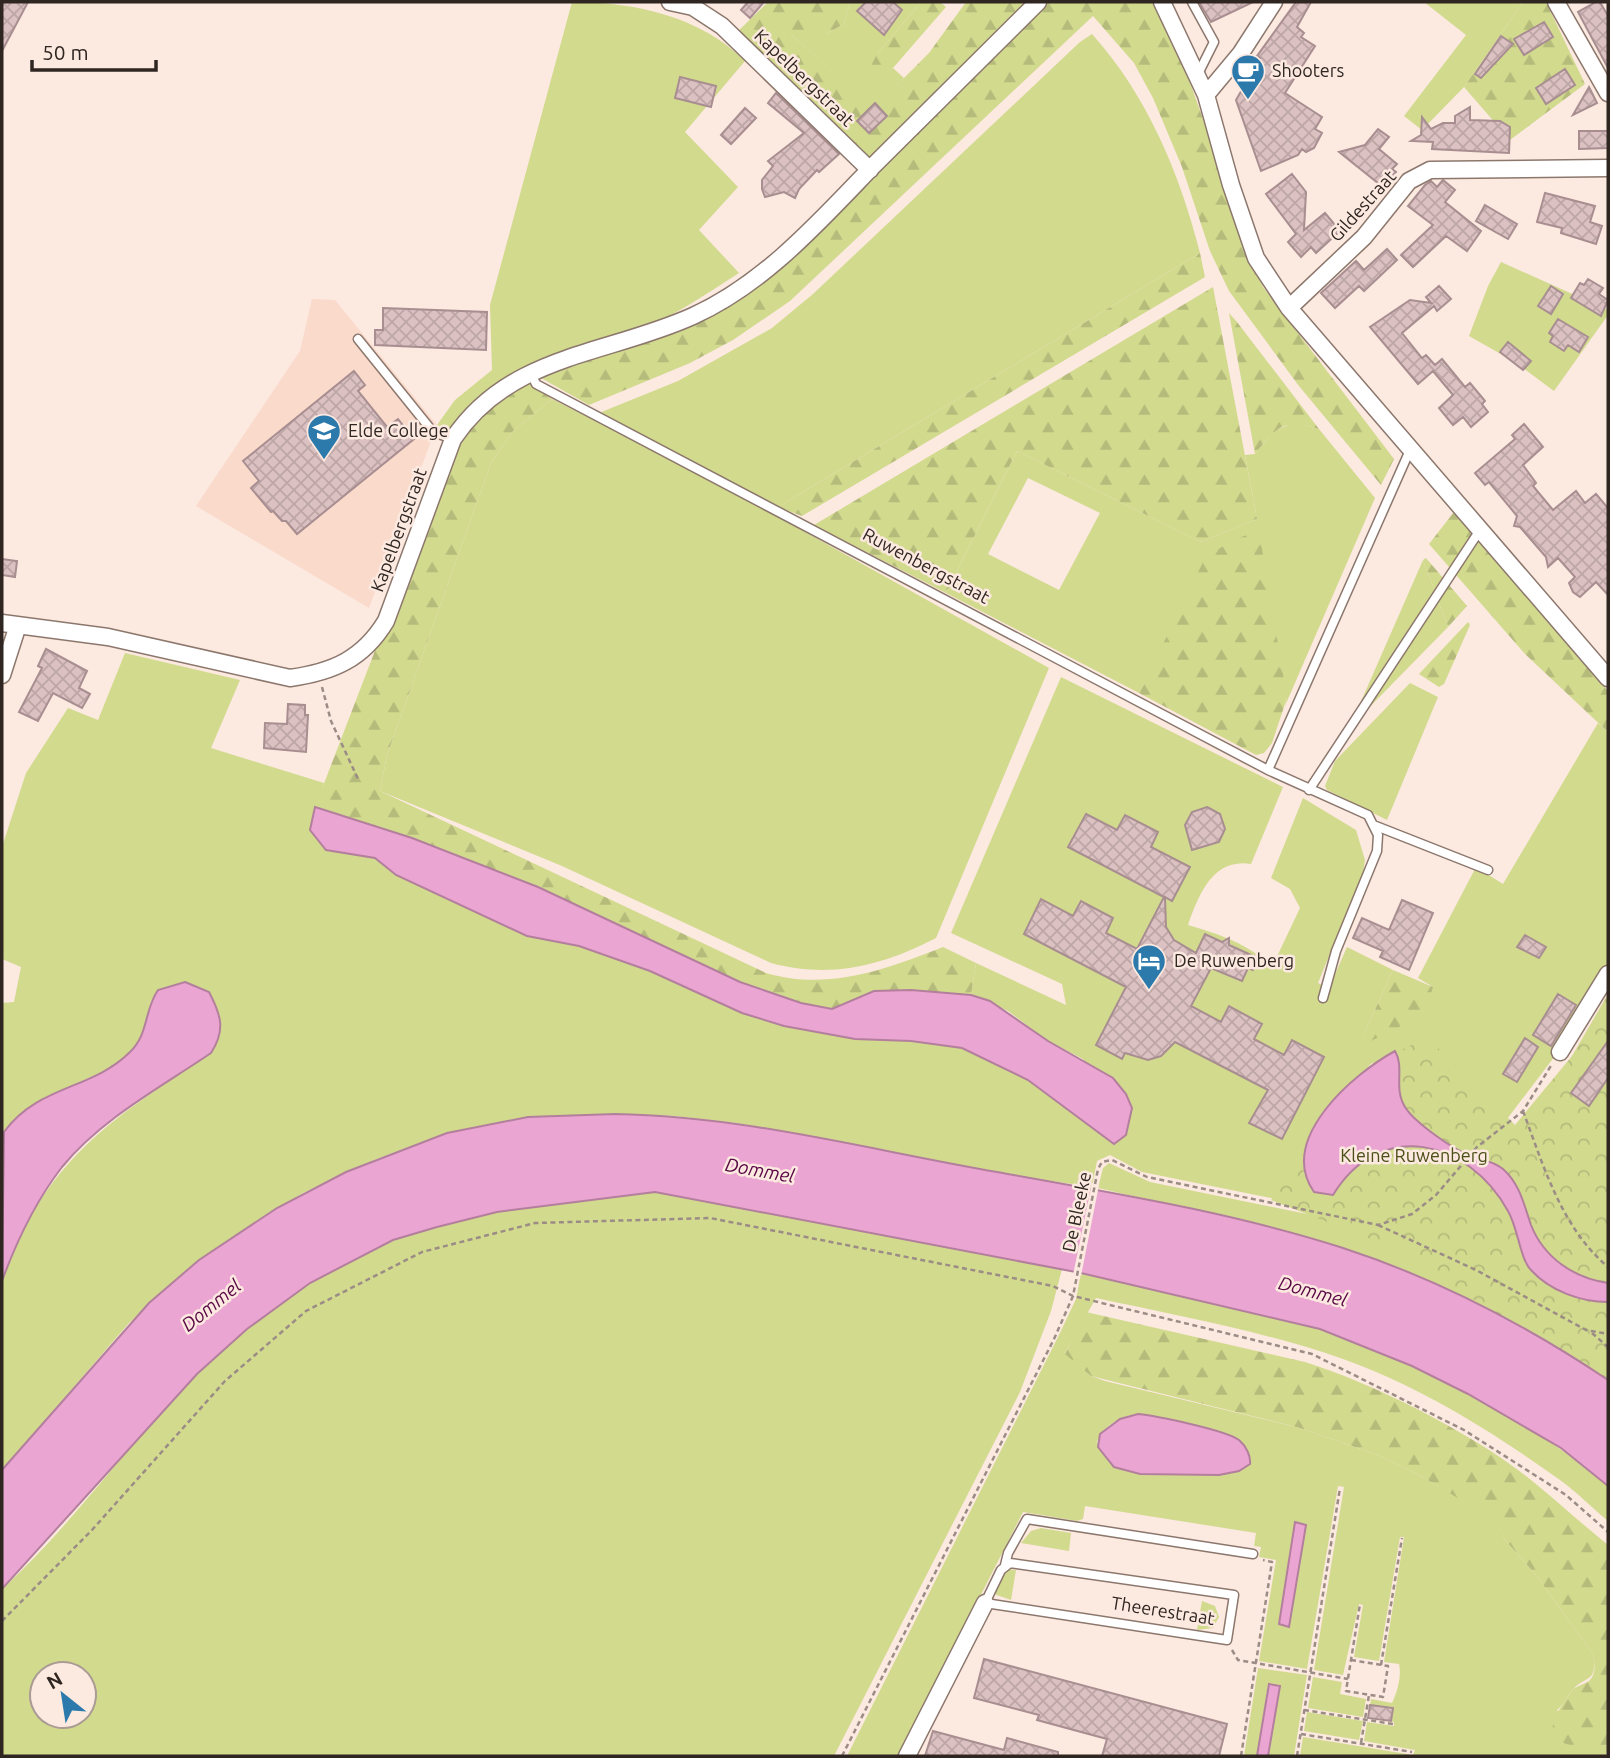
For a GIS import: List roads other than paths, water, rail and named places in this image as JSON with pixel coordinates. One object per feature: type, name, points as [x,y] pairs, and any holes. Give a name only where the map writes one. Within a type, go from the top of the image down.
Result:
[{"type":"street","name":"Kapelbergstraat","points":[[670,2],[693,7],[722,26],[870,170]]},
{"type":"street","name":"Kapelbergstraat","points":[[10,624],[108,637],[290,678],[318,674],[351,662],[373,642],[386,621],[453,439],[491,394],[530,371],[695,316],[752,282],[844,199],[1038,2]]},
{"type":"street","points":[[1162,2],[1206,95],[1231,185],[1256,258],[1289,308],[1608,678]]},
{"type":"street","points":[[1206,95],[1241,53],[1274,2]]},
{"type":"street","points":[[1556,2],[1608,93]]},
{"type":"street","name":"Gildestraat","points":[[1289,308],[1364,237],[1409,181],[1430,170],[1608,168]]},
{"type":"street","points":[[2,675],[10,624]]},
{"type":"street","points":[[1560,1052],[1608,974]]},
{"type":"street","points":[[907,1756],[985,1603]]},
{"type":"lane","points":[[1192,2],[1214,42],[1197,76]]},
{"type":"lane","points":[[358,339],[433,432],[453,439]]},
{"type":"lane","name":"Ruwenbergstraat","points":[[530,371],[536,384],[1268,770],[1368,815],[1376,826]]},
{"type":"lane","points":[[1268,770],[1410,450]]},
{"type":"lane","points":[[1309,790],[1480,530]]},
{"type":"lane","points":[[1323,998],[1336,951],[1377,851],[1376,826],[1488,870]]},
{"type":"lane","points":[[985,1603],[1027,1519],[1253,1554]]},
{"type":"lane","name":"Theerestraat","points":[[985,1603],[1227,1640],[1234,1595],[1005,1565]]},
{"type":"water","points":[[315,807],[412,838],[538,887],[740,982],[801,1003],[832,1009],[874,991],[911,990],[971,995],[990,1001],[1048,1041],[1113,1078],[1126,1094],[1132,1108],[1126,1135],[1114,1144],[1028,1080],[962,1048],[911,1041],[855,1039],[784,1026],[742,1013],[650,971],[579,946],[527,936],[396,875],[375,858],[326,850],[310,830]]},
{"type":"water","points":[[185,982],[209,992],[220,1023],[216,1045],[211,1053],[113,1119],[62,1167],[20,1236],[2,1281],[4,1132],[33,1105],[99,1074],[130,1052],[144,1030],[150,1006],[158,990]]},
{"type":"water","points":[[1395,1051],[1399,1064],[1400,1093],[1410,1113],[1447,1143],[1503,1169],[1517,1188],[1531,1225],[1544,1247],[1552,1257],[1572,1271],[1608,1283],[1608,1302],[1566,1294],[1547,1284],[1531,1270],[1508,1211],[1491,1186],[1470,1167],[1447,1154],[1423,1147],[1398,1147],[1375,1155],[1352,1171],[1333,1195],[1314,1192],[1305,1172],[1305,1151],[1312,1130],[1341,1092],[1359,1075]]},
{"type":"water","name":"Dommel","points":[[615,1114],[664,1116],[760,1127],[1128,1196],[1301,1235],[1378,1260],[1447,1289],[1513,1322],[1608,1380],[1608,1486],[1561,1448],[1468,1394],[1412,1366],[1320,1329],[1081,1273],[655,1192],[497,1212],[437,1227],[393,1240],[310,1283],[247,1329],[197,1374],[2,1589],[2,1470],[149,1303],[199,1260],[277,1208],[346,1172],[447,1133],[528,1117]]},
{"type":"water","points":[[1138,1414],[1190,1424],[1231,1436],[1246,1448],[1250,1464],[1239,1471],[1219,1475],[1140,1474],[1114,1467],[1098,1447],[1100,1434],[1120,1419]]},
{"type":"water","points":[[1295,1522],[1306,1525],[1289,1627],[1279,1624]]},
{"type":"water","points":[[1269,1684],[1280,1686],[1268,1756],[1257,1756]]},
{"type":"place","name":"Shooters","points":[[1248,101]]},
{"type":"place","name":"Elde College","points":[[324,461]]},
{"type":"place","name":"De Ruwenberg","points":[[1149,991]]},
{"type":"park label","name":"Kleine Ruwenberg","points":[[1414,1156]]}]
